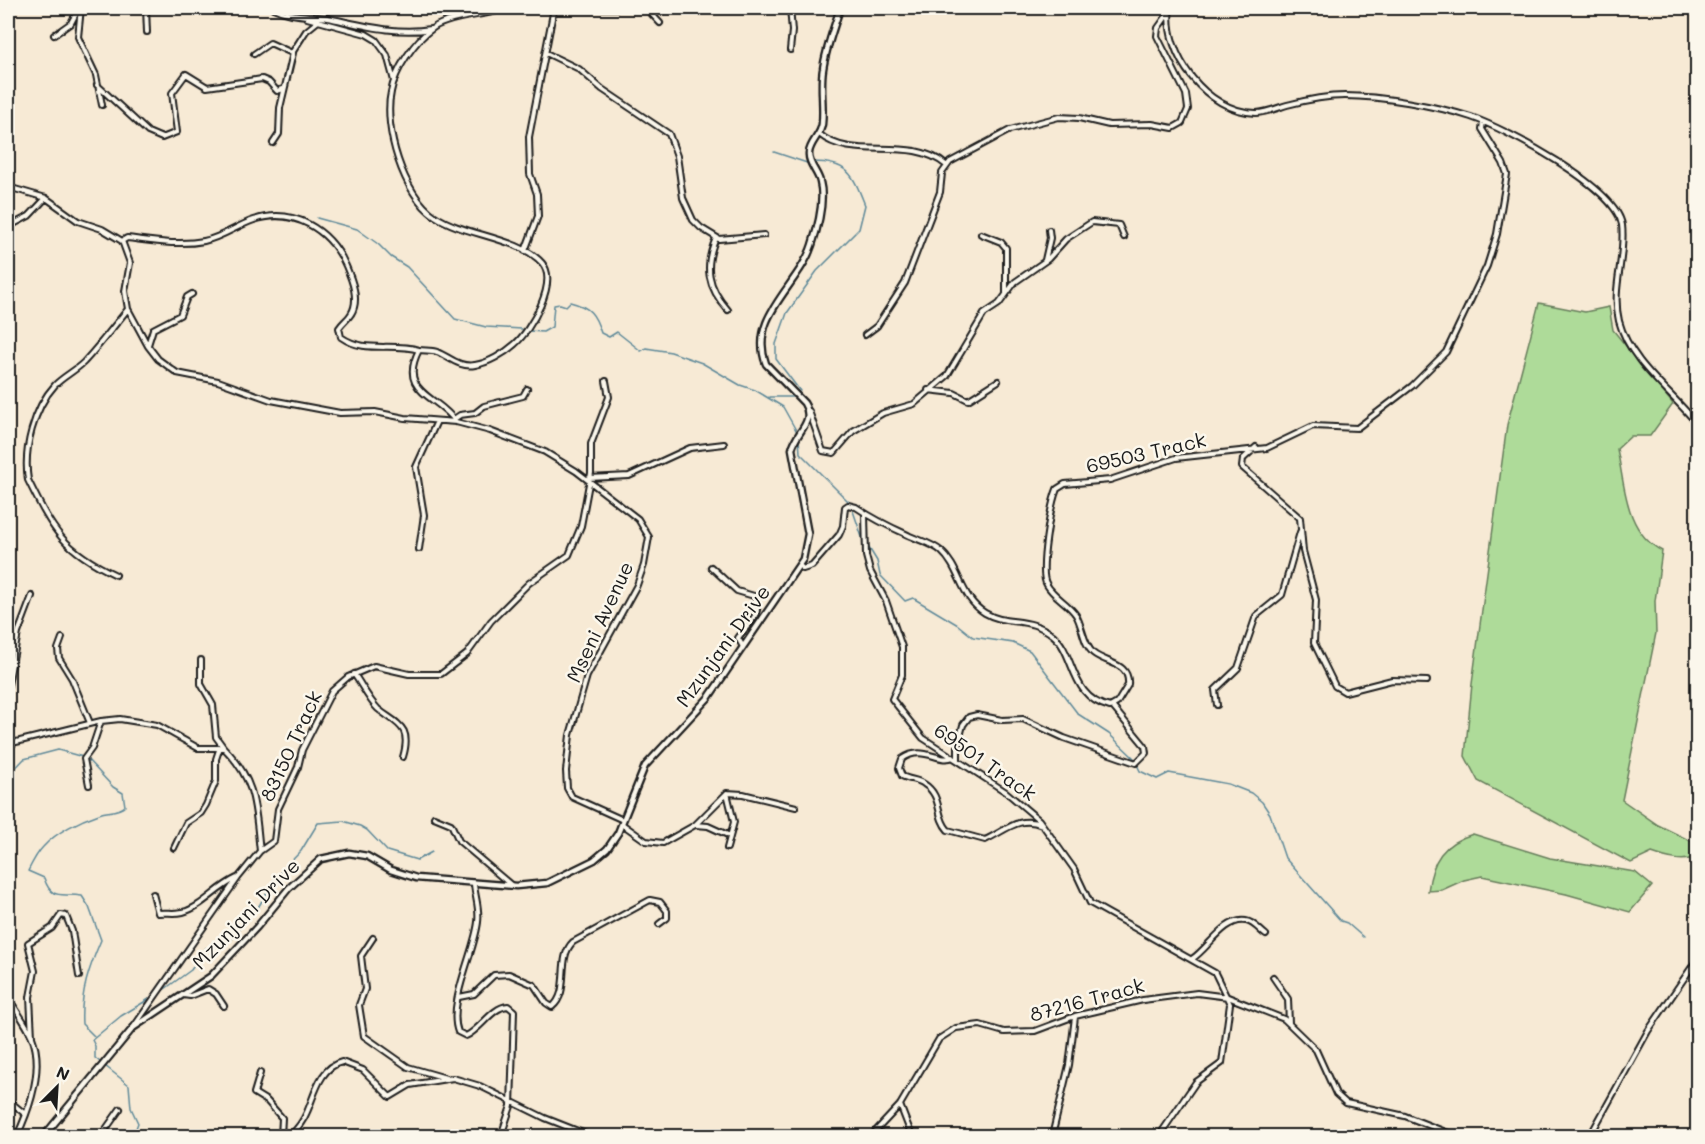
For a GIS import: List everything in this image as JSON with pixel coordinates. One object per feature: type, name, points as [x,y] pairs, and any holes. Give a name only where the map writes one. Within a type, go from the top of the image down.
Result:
[{"type":"main road","points":[[808,411],[804,403],[769,369],[764,357],[764,348],[771,310],[799,274],[813,245],[822,195],[820,180],[811,163],[809,153],[822,123],[822,70],[840,8]]},
{"type":"main road","name":"Mzunjani Drive","points":[[44,1137],[133,1028],[219,968],[289,888],[321,860],[334,855],[356,854],[399,874],[474,884],[511,886],[547,883],[586,865],[608,849],[623,822],[645,766],[698,710],[800,566],[808,534],[792,449],[796,438],[807,423],[808,411]]},
{"type":"street","points":[[54,35],[68,26],[80,8]]},
{"type":"street","points":[[80,8],[78,37],[93,66],[102,105]]},
{"type":"street","points":[[146,8],[147,32]]},
{"type":"street","points":[[273,8],[288,15],[327,18],[373,29],[431,29]]},
{"type":"street","points":[[122,241],[127,238],[193,243],[228,234],[247,222],[262,218],[303,219],[315,226],[339,253],[352,282],[355,303],[350,316],[339,328],[341,337],[356,347],[396,346],[437,352],[456,363],[470,366],[484,363],[516,344],[543,300],[547,280],[542,262],[525,251],[457,227],[435,216],[421,204],[405,177],[398,159],[389,103],[394,82],[414,48],[431,29],[445,22],[484,16],[507,8]]},
{"type":"street","points":[[525,251],[538,219],[537,194],[530,174],[529,136],[555,8]]},
{"type":"street","points":[[598,8],[616,8]]},
{"type":"street","points":[[646,8],[660,23]]},
{"type":"street","points":[[790,8],[792,31],[790,50]]},
{"type":"street","points":[[1170,8],[1176,49],[1190,74],[1212,96],[1236,107],[1259,112],[1316,99],[1362,96],[1442,110],[1483,122],[1541,150],[1614,206],[1622,224],[1617,294],[1619,320],[1634,352],[1698,425]]},
{"type":"street","points":[[865,335],[877,326],[905,283],[939,196],[946,165],[1003,132],[1059,117],[1079,118],[1108,125],[1152,124],[1173,128],[1179,126],[1188,112],[1186,94],[1157,36],[1158,28],[1169,13]]},
{"type":"street","points":[[301,16],[366,34],[376,40],[387,55],[394,82]]},
{"type":"street","points":[[273,144],[279,134],[283,89],[293,52],[304,34],[318,21]]},
{"type":"street","points":[[254,54],[270,43],[293,52]]},
{"type":"street","points":[[546,53],[579,69],[602,89],[669,134],[675,143],[685,206],[693,220],[716,238],[765,235]]},
{"type":"street","points":[[97,86],[148,132],[162,138],[175,135],[177,131],[172,93],[186,74],[207,87],[262,79],[269,82],[277,92],[283,89]]},
{"type":"street","name":"69503 Track","points":[[1112,706],[1128,685],[1126,673],[1120,666],[1090,649],[1076,615],[1048,588],[1044,578],[1047,537],[1057,489],[1065,484],[1110,480],[1184,457],[1257,447],[1267,448],[1313,426],[1357,428],[1412,386],[1452,344],[1493,250],[1507,174],[1503,163],[1482,129],[1483,122]]},
{"type":"street","points":[[819,134],[825,139],[844,146],[905,148],[937,157],[946,165]]},
{"type":"street","points":[[8,187],[46,198],[78,221],[102,229],[122,241],[130,263],[125,291],[128,309],[148,346],[158,359],[177,373],[218,381],[271,400],[340,413],[375,412],[437,421],[455,420],[460,414],[475,413],[484,406],[524,396],[527,389]]},
{"type":"street","points":[[8,227],[29,216],[46,198]]},
{"type":"street","points":[[808,411],[824,451],[831,454],[853,431],[883,413],[914,404],[927,390],[951,372],[984,314],[999,304],[1015,282],[1045,260],[1066,239],[1092,222],[1116,223],[1124,237]]},
{"type":"street","points":[[1045,260],[1050,238],[1048,230]]},
{"type":"street","points":[[981,234],[1001,242],[1006,248],[1006,294]]},
{"type":"street","points":[[716,238],[708,258],[708,277],[715,294],[728,310]]},
{"type":"street","points":[[148,346],[148,337],[153,329],[181,314],[187,297],[192,294]]},
{"type":"street","points":[[116,575],[91,563],[52,528],[29,483],[27,472],[35,420],[46,396],[84,361],[128,309]]},
{"type":"street","name":"Mseni Avenue","points":[[419,350],[412,364],[414,380],[424,394],[455,420],[512,438],[545,452],[589,480],[632,513],[649,537],[641,576],[587,676],[567,752],[566,784],[570,795],[623,822]]},
{"type":"street","points":[[404,757],[405,730],[393,717],[377,707],[354,674],[374,666],[402,674],[431,676],[441,674],[455,664],[491,621],[529,583],[569,555],[581,526],[589,480],[591,444],[609,397],[606,381]]},
{"type":"street","points":[[927,390],[954,393],[968,400],[998,381]]},
{"type":"street","points":[[419,549],[424,515],[416,467],[437,421]]},
{"type":"street","points":[[589,480],[629,476],[690,448],[724,444]]},
{"type":"street","points":[[1217,705],[1215,690],[1238,668],[1256,616],[1284,590],[1300,531],[1301,522],[1296,513],[1242,469],[1243,460],[1257,447]]},
{"type":"street","points":[[800,566],[804,569],[812,566],[839,535],[847,506],[941,551],[952,566],[965,595],[976,607],[999,618],[1035,623],[1054,636],[1084,690],[1101,705],[1112,706],[1146,750],[1143,759],[1136,763],[1058,735],[1023,719],[1002,720],[972,715],[966,720],[962,729],[958,759]]},
{"type":"street","name":"69501 Track","points":[[865,513],[866,556],[870,571],[886,601],[902,647],[902,675],[892,699],[923,738],[1006,792],[1045,827],[1074,869],[1090,903],[1215,973],[1228,997]]},
{"type":"street","points":[[1300,531],[1316,600],[1314,643],[1337,688],[1345,692],[1392,681],[1427,681]]},
{"type":"street","points":[[711,567],[737,591],[754,596],[758,602],[758,610],[738,638],[743,647]]},
{"type":"street","points":[[8,685],[18,633],[32,596]]},
{"type":"street","points":[[62,638],[58,649],[59,658],[72,679],[90,723]]},
{"type":"street","points":[[201,660],[201,684],[213,705],[216,737],[222,747],[240,765],[252,790],[260,851]]},
{"type":"street","name":"83150 Track","points":[[238,878],[260,851],[270,845],[276,836],[276,813],[327,698],[354,674]]},
{"type":"street","points":[[8,743],[90,723],[120,719],[151,723],[198,748],[222,747]]},
{"type":"street","points":[[89,785],[84,757],[92,748],[101,721]]},
{"type":"street","points":[[174,848],[186,823],[201,813],[206,805],[216,781],[216,759],[222,747]]},
{"type":"street","points":[[953,757],[948,759],[927,752],[914,752],[902,759],[898,768],[902,776],[923,783],[935,795],[942,821],[948,830],[985,840],[1011,825],[1026,821],[1045,827]]},
{"type":"street","points":[[623,822],[646,841],[663,843],[695,825],[727,793],[751,795],[796,807]]},
{"type":"street","points":[[727,793],[734,816],[727,848]]},
{"type":"street","points":[[434,817],[451,824],[459,841],[497,871],[511,886]]},
{"type":"street","points":[[695,825],[708,826],[730,836]]},
{"type":"street","points":[[153,894],[158,913],[180,913],[194,907],[220,887],[238,878]]},
{"type":"street","points":[[133,1028],[183,954],[215,915],[238,878]]},
{"type":"street","points":[[474,884],[478,921],[465,965],[455,1020],[458,1032],[464,1036],[481,1027],[502,1007],[512,1009],[511,1100],[501,1137]]},
{"type":"street","points":[[459,997],[474,994],[494,975],[509,974],[529,982],[538,989],[546,1004],[552,1006],[558,999],[566,954],[573,942],[650,900],[660,902],[667,911],[667,918],[659,924]]},
{"type":"street","points":[[17,1137],[26,1115],[36,1068],[30,997],[35,971],[28,943],[50,930],[61,915],[66,916],[70,925],[79,976]]},
{"type":"street","points":[[1191,959],[1224,929],[1238,921],[1252,923],[1266,934]]},
{"type":"street","points":[[373,938],[361,956],[365,987],[359,1003],[363,1034],[408,1067],[446,1078],[464,1080],[588,1135]]},
{"type":"street","points":[[1590,1137],[1648,1030],[1698,958]]},
{"type":"street","points":[[1273,977],[1287,997],[1289,1023]]},
{"type":"street","points":[[183,995],[190,996],[208,989],[216,994],[224,1006]]},
{"type":"street","name":"87216 Track","points":[[871,1137],[900,1105],[920,1075],[939,1039],[956,1028],[980,1025],[1004,1032],[1035,1031],[1075,1016],[1176,994],[1197,993],[1228,997],[1277,1015],[1289,1023],[1321,1057],[1341,1100],[1360,1108],[1405,1116],[1456,1137]]},
{"type":"street","points":[[8,996],[32,1036]]},
{"type":"street","points":[[1158,1137],[1196,1082],[1222,1063],[1228,1030],[1228,997]]},
{"type":"street","points":[[1052,1137],[1069,1065],[1075,1016]]},
{"type":"street","points":[[290,1137],[304,1119],[322,1078],[335,1064],[348,1063],[363,1070],[390,1097],[410,1085],[446,1078]]},
{"type":"street","points":[[260,1073],[254,1093],[267,1101],[282,1118],[281,1137]]},
{"type":"street","points":[[8,1100],[26,1115]]},
{"type":"street","points":[[900,1105],[912,1137]]},
{"type":"street","points":[[509,1113],[523,1106]]},
{"type":"street","points":[[101,1137],[120,1109]]},
{"type":"green space","points":[[1539,303],[1585,312],[1609,307],[1613,330],[1673,404],[1650,436],[1631,436],[1617,449],[1625,493],[1634,520],[1640,532],[1662,551],[1655,601],[1656,633],[1622,800],[1658,825],[1697,844],[1697,857],[1692,859],[1674,859],[1652,853],[1631,863],[1478,781],[1465,756],[1472,684],[1507,425]]},
{"type":"green space","points":[[1473,834],[1550,858],[1635,872],[1652,886],[1630,912],[1566,894],[1482,876],[1464,880],[1442,890],[1428,891],[1432,870],[1441,854],[1454,842]]},
{"type":"waterway","points":[[774,152],[807,163]]},
{"type":"waterway","points":[[800,391],[776,359],[776,344],[787,313],[817,271],[859,229],[865,205],[848,172],[835,164],[813,162]]},
{"type":"waterway","points":[[317,218],[357,229],[378,244],[391,257],[407,267],[455,319],[486,327],[522,329]]},
{"type":"waterway","points":[[529,331],[543,332],[552,327],[554,305],[566,306],[570,302],[577,304],[591,312],[601,333],[609,337],[617,332],[641,351],[646,348],[671,352],[702,363],[740,385],[755,390],[783,407],[797,432]]},
{"type":"waterway","points":[[769,397],[794,397]]},
{"type":"waterway","points":[[799,438],[800,453],[850,503]]},
{"type":"waterway","points":[[852,508],[864,543]]},
{"type":"waterway","points":[[869,548],[877,561],[880,575],[905,601],[913,598],[958,625],[973,637],[1013,643],[1030,651],[1078,714],[1109,734],[1134,758],[1140,771],[1157,779],[1169,773],[1228,784],[1251,793],[1262,802],[1270,814],[1285,858],[1341,921],[1347,923],[1363,937]]},
{"type":"waterway","points":[[8,776],[24,759],[58,750],[83,757]]},
{"type":"waterway","points":[[87,759],[113,787],[123,793],[125,806],[77,823],[62,832],[41,849],[28,871],[44,878],[47,886],[54,893],[82,896],[89,907],[101,940],[86,981],[82,1002],[82,1024],[94,1036]]},
{"type":"waterway","points":[[158,994],[191,970],[206,948],[225,945],[231,940],[247,917],[256,911],[276,877],[301,851],[318,823],[343,821],[360,826],[367,830],[387,851],[417,860],[432,852]]},
{"type":"waterway","points":[[133,1136],[138,1123],[131,1108],[129,1085],[95,1058],[95,1046],[92,1040],[121,1016],[154,996]]}]
